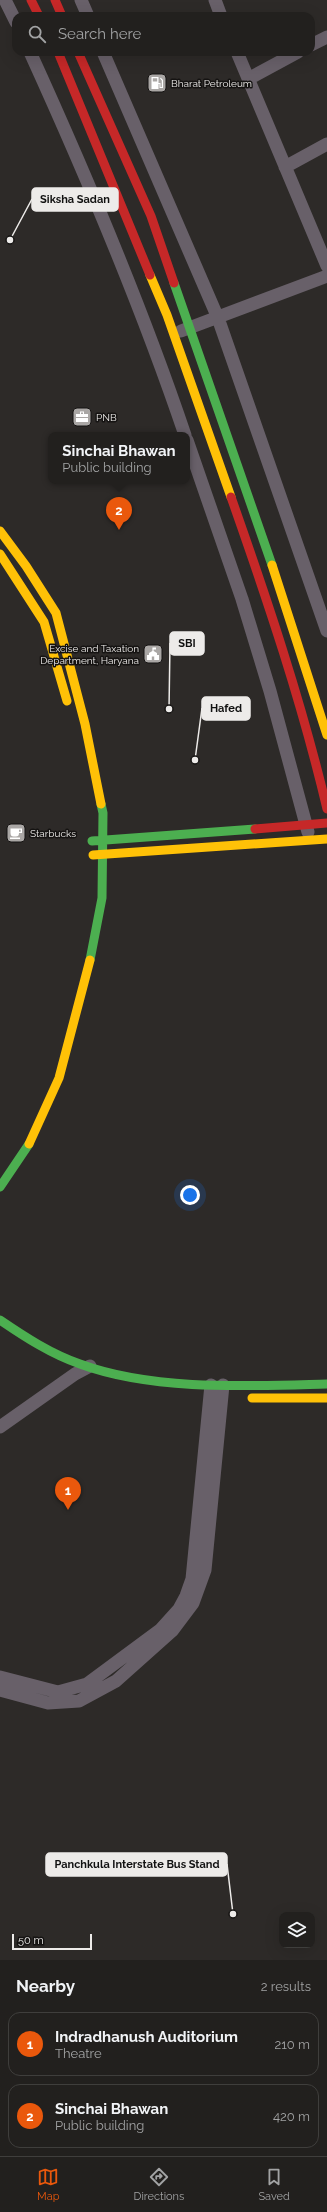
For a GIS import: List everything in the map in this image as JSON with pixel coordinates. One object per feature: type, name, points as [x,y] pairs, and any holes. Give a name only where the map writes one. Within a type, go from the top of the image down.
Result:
[{"type":"street","points":[[5,0],[12,14]]},
{"type":"street","points":[[31,0],[37,12]]},
{"type":"street","points":[[54,0],[60,12]]},
{"type":"street","points":[[81,0],[86,12]]},
{"type":"street","points":[[215,0],[220,12]]},
{"type":"street","points":[[315,43],[327,36]]},
{"type":"street","points":[[32,56],[61,121],[119,261],[167,382],[184,432]]},
{"type":"street","points":[[60,56],[174,334],[262,586],[315,759],[327,809]]},
{"type":"street","points":[[80,56],[151,216],[288,610],[327,735]]},
{"type":"street","points":[[105,56],[218,318],[327,631]]},
{"type":"street","points":[[238,56],[327,266]]},
{"type":"street","points":[[248,79],[291,56]]},
{"type":"street","points":[[285,167],[327,144]]},
{"type":"street","points":[[174,334],[327,276]]},
{"type":"street","points":[[190,449],[242,599],[273,703],[309,840]]},
{"type":"street","points":[[0,531],[26,566],[56,613],[85,724],[103,813],[102,898],[85,984],[59,1078],[27,1148],[0,1187]]},
{"type":"street","points":[[0,554],[14,573],[44,622],[70,712]]},
{"type":"street","points":[[59,675],[72,672]]},
{"type":"street","points":[[327,823],[102,840],[92,837],[92,858],[102,854],[327,839]]},
{"type":"street","points":[[0,1320],[27,1338],[78,1363],[90,1372]]},
{"type":"street","points":[[0,1428],[71,1372],[122,1375],[220,1393],[327,1398]]},
{"type":"street","points":[[220,1393],[327,1384]]},
{"type":"street","points":[[0,1677],[58,1692],[77,1688],[87,1684],[160,1630],[179,1609],[192,1579],[220,1393]]},
{"type":"street","points":[[0,1690],[48,1703],[79,1701],[116,1681],[172,1631],[193,1603],[205,1570],[220,1393]]},
{"type":"traffic: fast","points":[[174,283],[272,565]]},
{"type":"traffic: fast","points":[[90,960],[102,898],[103,813],[101,804]]},
{"type":"traffic: fast","points":[[92,841],[255,829]]},
{"type":"traffic: fast","points":[[0,1187],[29,1144]]},
{"type":"traffic: fast","points":[[0,1320],[38,1345],[69,1360],[108,1373],[138,1379],[170,1383],[234,1386],[327,1384]]},
{"type":"traffic: slow","points":[[150,275],[167,315],[231,497]]},
{"type":"traffic: slow","points":[[0,531],[26,566],[56,613],[85,724],[101,804]]},
{"type":"traffic: slow","points":[[0,554],[44,622],[67,701]]},
{"type":"traffic: slow","points":[[272,565],[327,735]]},
{"type":"traffic: slow","points":[[93,855],[327,839]]},
{"type":"traffic: slow","points":[[29,1144],[59,1078],[90,960]]},
{"type":"traffic: slow","points":[[252,1398],[327,1398]]},
{"type":"traffic: jam","points":[[31,0],[37,12]]},
{"type":"traffic: jam","points":[[55,0],[60,12]]},
{"type":"traffic: jam","points":[[60,56],[150,275]]},
{"type":"traffic: jam","points":[[80,56],[151,216],[174,283]]},
{"type":"traffic: jam","points":[[231,497],[283,652],[307,730],[327,809]]},
{"type":"traffic: jam","points":[[255,829],[327,823]]},
{"type":"place","name":"Bharat Petroleum","points":[[157,83]]},
{"type":"place","name":"Siksha Sadan","points":[[10,240]]},
{"type":"place","name":"PNB","points":[[82,417]]},
{"type":"place","name":"Sinchai Bhawan","points":[[119,530]]},
{"type":"place","name":"Excise and Taxation Department, Haryana","points":[[153,654]]},
{"type":"place","name":"SBI","points":[[169,709]]},
{"type":"place","name":"Hafed","points":[[195,760]]},
{"type":"place","name":"Starbucks","points":[[16,833]]},
{"type":"place","name":"Indradhanush Auditorium","points":[[68,1510]]},
{"type":"place","name":"Panchkula Interstate Bus Stand","points":[[233,1914]]}]
